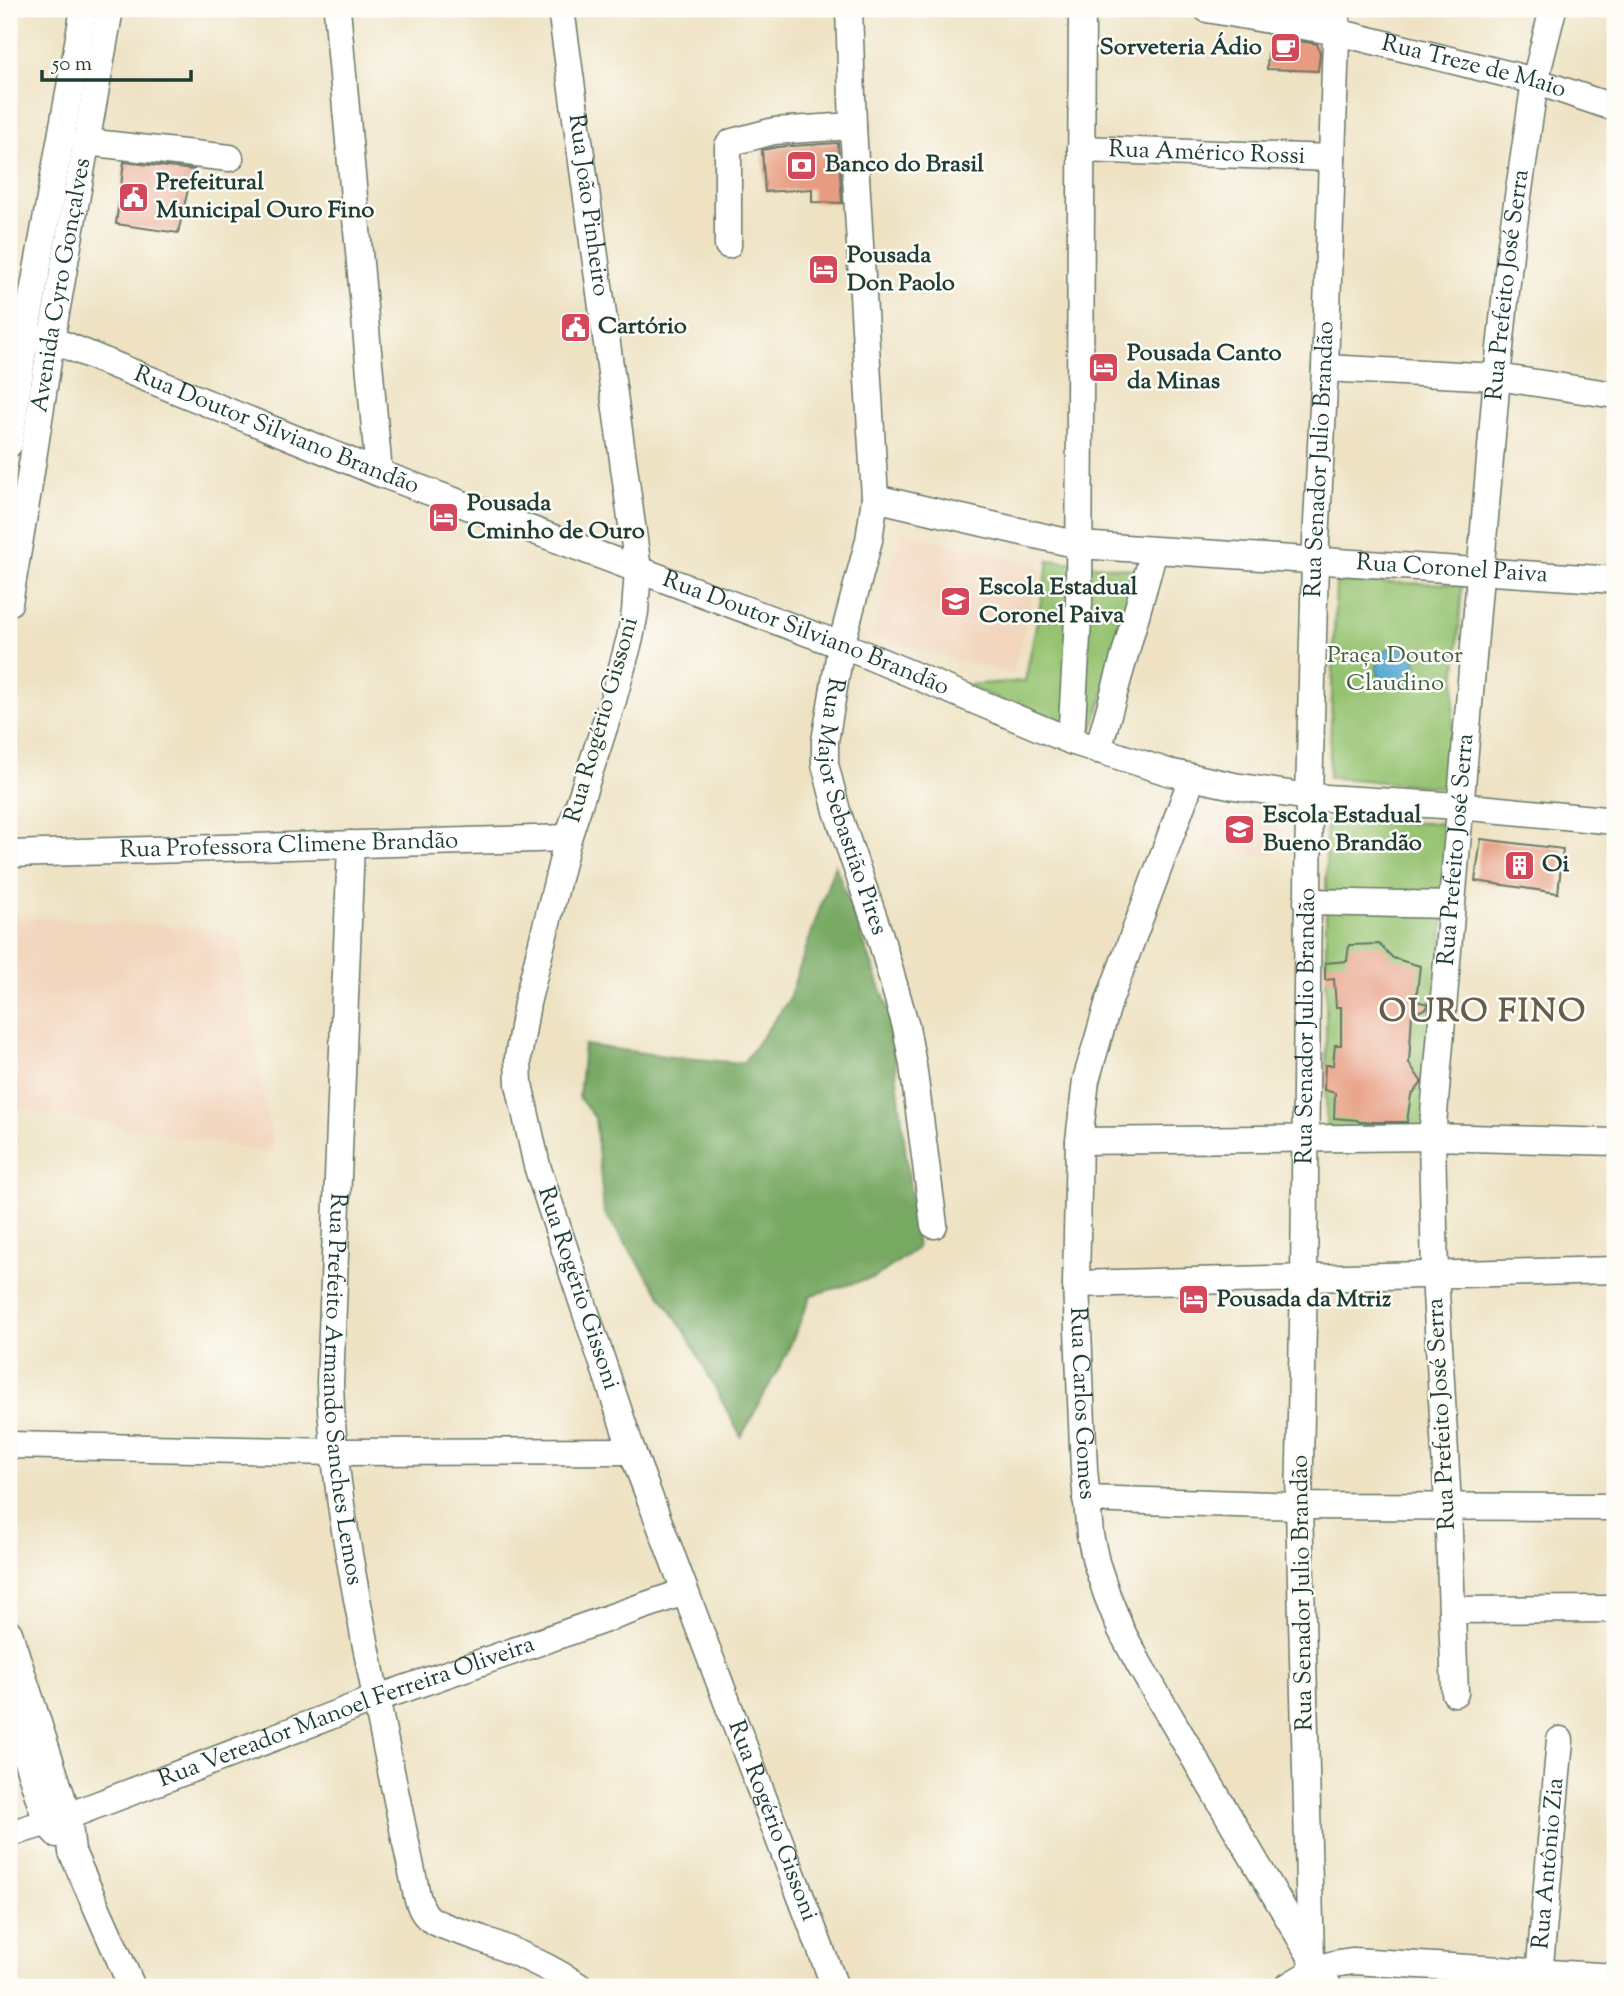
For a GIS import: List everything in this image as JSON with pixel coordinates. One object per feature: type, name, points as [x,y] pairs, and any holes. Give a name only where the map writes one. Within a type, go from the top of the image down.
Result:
[{"type":"street","name":"Avenida Cyro Gonçalves","points":[[9,444],[17,337],[84,9]]},
{"type":"street","name":"Avenida Cyro Gonçalves","points":[[9,603],[19,493],[51,341],[110,9]]},
{"type":"street","points":[[337,9],[379,473]]},
{"type":"street","name":"Rua João Pinheiro","points":[[561,9],[638,569]]},
{"type":"street","name":"Rua Major Sebastião Pires","points":[[849,9],[853,126],[875,498],[869,540],[841,646],[825,741],[825,764],[837,811],[880,936],[906,1027],[934,1225]]},
{"type":"street","points":[[1072,741],[1079,602],[1082,9]]},
{"type":"street","name":"Rua Treze de Maio","points":[[1208,9],[1337,20],[1615,108]]},
{"type":"street","name":"Rua Prefeito José Serra","points":[[1455,1693],[1435,1275],[1432,1137],[1497,377],[1511,244],[1535,81],[1553,9]]},
{"type":"street","name":"Rua Senador Julio Brandão","points":[[1319,1972],[1299,1506],[1307,902],[1315,561],[1325,368],[1337,20]]},
{"type":"street","points":[[728,245],[728,146],[733,142],[774,131],[853,126]]},
{"type":"street","points":[[85,142],[229,158]]},
{"type":"street","name":"Rua Américo Rossi","points":[[1081,149],[1332,158]]},
{"type":"street","name":"Rua Doutor Silviano Brandão","points":[[17,337],[51,341],[379,473],[841,646],[1098,750],[1192,778],[1262,791],[1615,821]]},
{"type":"street","points":[[1325,368],[1497,377],[1615,395]]},
{"type":"street","name":"Rua Coronel Paiva","points":[[875,498],[1079,545],[1615,580]]},
{"type":"street","points":[[1098,750],[1154,551]]},
{"type":"street","name":"Rua Rogério Gissoni","points":[[638,569],[630,638],[614,700],[568,838],[527,1003],[518,1058],[519,1084],[537,1166],[632,1451],[835,1987]]},
{"type":"street","name":"Rua Carlos Gomes","points":[[1192,778],[1109,1001],[1086,1080],[1079,1141],[1076,1284],[1086,1499],[1096,1562],[1121,1630],[1319,1972]]},
{"type":"street","name":"Rua Professora Climene Brandão","points":[[9,854],[568,838]]},
{"type":"street","name":"Rua Prefeito Armando Sanches Lemos","points":[[351,844],[330,1383],[334,1452],[350,1564],[375,1699],[420,1906],[434,1921],[517,1952],[558,1972],[580,1987]]},
{"type":"street","points":[[1307,902],[1451,905]]},
{"type":"street","points":[[1079,1141],[1432,1137],[1615,1142]]},
{"type":"street","points":[[1076,1284],[1615,1270]]},
{"type":"street","points":[[9,1446],[334,1452],[632,1451]]},
{"type":"street","points":[[1086,1499],[1299,1506],[1615,1507]]},
{"type":"street","name":"Rua Vereador Manoel Ferreira Oliveira","points":[[9,1834],[57,1819],[375,1699],[684,1592]]},
{"type":"street","points":[[1452,1609],[1615,1609]]},
{"type":"street","points":[[9,1633],[57,1819]]},
{"type":"street","points":[[9,1705],[132,1987]]},
{"type":"street","name":"Rua Antônio Zia","points":[[1539,1979],[1560,1740]]},
{"type":"street","points":[[1287,1987],[1335,1963],[1373,1961],[1539,1979],[1615,1977]]},
{"type":"shaded area","name":"Escola Estadual Coronel Paiva","points":[[901,531],[1040,566],[1013,674],[872,638]]},
{"type":"shaded area","name":"Escola Estadual Bueno Brandão","points":[[1208,808],[1276,816],[1274,827],[1278,828],[1278,839],[1273,840],[1272,856],[1206,851],[1203,814],[1208,814]]},
{"type":"shaded area","points":[[9,916],[218,929],[237,938],[274,1153],[9,1107]]},
{"type":"green space","points":[[1049,560],[1142,570],[1090,738],[965,685],[1025,681]]},
{"type":"green space","name":"Praça Doutor Claudino","points":[[1336,582],[1462,584],[1448,788],[1329,777]]},
{"type":"green space","points":[[1326,821],[1443,823],[1450,832],[1428,1130],[1326,1130]]},
{"type":"green space","points":[[835,864],[889,1011],[917,1248],[876,1277],[811,1295],[786,1355],[741,1437],[686,1333],[604,1212],[595,1118],[579,1098],[584,1045],[743,1063],[788,1001]]},
{"type":"water","points":[[1397,647],[1411,653],[1417,667],[1411,681],[1397,687],[1383,681],[1377,667],[1383,653]]},
{"type":"building","points":[[1269,36],[1317,44],[1320,53],[1318,71],[1267,69]]},
{"type":"building","name":"Banco do Brasil","points":[[838,143],[842,203],[812,202],[812,189],[765,192],[762,150]]},
{"type":"building","name":"Prefeitural Municipal Ouro Fino","points":[[124,162],[194,170],[193,186],[189,185],[178,233],[116,224]]},
{"type":"building","name":"Oi","points":[[1481,839],[1563,849],[1558,893],[1475,881]]},
{"type":"building","points":[[1379,944],[1393,958],[1420,966],[1416,1001],[1428,1004],[1427,1008],[1412,1014],[1409,1063],[1421,1084],[1411,1095],[1407,1122],[1359,1122],[1334,1118],[1335,1093],[1324,1090],[1325,1065],[1333,1065],[1335,1045],[1341,1045],[1341,1007],[1336,1007],[1334,979],[1325,980],[1325,963],[1347,961],[1349,945]]},
{"type":"place","name":"Sorveteria Ádio","points":[[1285,48]]},
{"type":"place","name":"Banco do Brasil","points":[[802,165]]},
{"type":"place","name":"Prefeitural Municipal Ouro Fino","points":[[133,197]]},
{"type":"place","name":"Pousada Don Paolo","points":[[824,270]]},
{"type":"place","name":"Cartório","points":[[575,327]]},
{"type":"place","name":"Pousada Canto da Minas","points":[[1104,368]]},
{"type":"place","name":"Pousada Cminho de Ouro","points":[[444,518]]},
{"type":"place","name":"Escola Estadual Coronel Paiva","points":[[956,602]]},
{"type":"place","name":"Escola Estadual Bueno Brandão","points":[[1240,830]]},
{"type":"place","name":"Oi","points":[[1519,865]]},
{"type":"place","name":"Pousada da Mtriz","points":[[1194,1300]]},
{"type":"district","name":"OURO FINO","points":[[1483,1013]]}]
